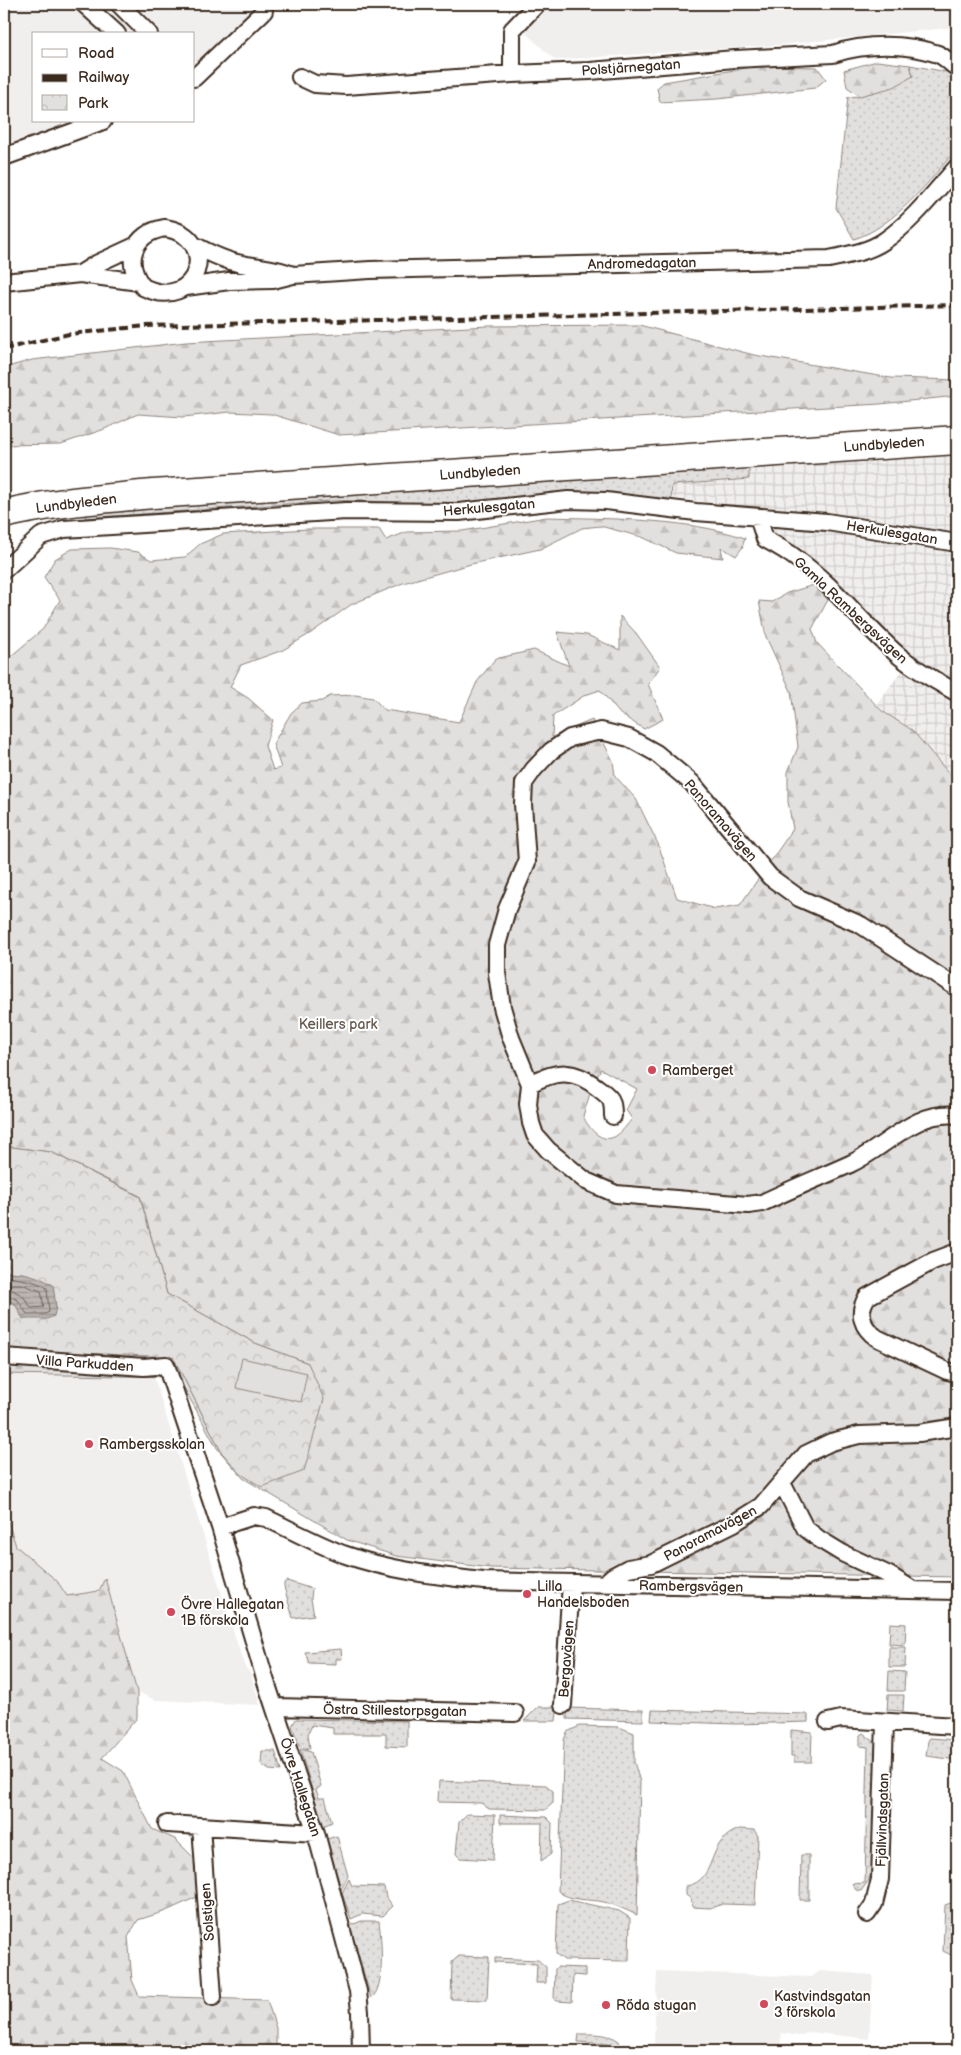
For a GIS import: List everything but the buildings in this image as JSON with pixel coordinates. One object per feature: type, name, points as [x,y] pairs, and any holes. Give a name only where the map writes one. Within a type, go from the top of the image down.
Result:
[{"type":"highway","name":"Lundbyleden","points":[[4,496],[79,483],[147,476],[957,423]]},
{"type":"highway","name":"Lundbyleden","points":[[4,514],[85,500],[153,494],[957,440]]},
{"type":"street","points":[[84,4],[120,27],[141,32]]},
{"type":"street","points":[[512,74],[512,30],[537,4]]},
{"type":"street","points":[[120,5],[124,17],[120,27]]},
{"type":"street","points":[[195,77],[264,11]]},
{"type":"street","name":"Polstjärnegatan","points":[[300,77],[315,84],[346,86],[833,54],[847,49],[887,46],[910,48],[939,55],[957,68]]},
{"type":"street","points":[[4,157],[100,122]]},
{"type":"street","name":"Andromedagatan","points":[[4,282],[80,274],[139,282],[149,291],[165,294],[174,293],[186,287],[229,281],[273,280],[293,275],[370,270],[829,259],[855,254],[883,242],[904,225],[957,167]]},
{"type":"street","name":"Andromedagatan","points":[[80,274],[96,264],[137,245],[149,233],[165,228],[182,233],[194,245],[225,260],[276,268],[293,275]]},
{"type":"street","points":[[137,245],[132,264],[139,282]]},
{"type":"street","points":[[186,287],[194,278],[197,270],[198,261],[194,245]]},
{"type":"street","name":"Herkulesgatan","points":[[4,570],[41,536],[50,532],[88,526],[346,511],[459,512],[568,500],[606,501],[758,517],[827,522],[957,543]]},
{"type":"street","name":"Gamla Rambergsvägen","points":[[758,517],[765,539],[798,559],[814,573],[898,656],[917,670],[957,693]]},
{"type":"street","name":"Panoramavägen","points":[[957,988],[861,925],[799,898],[770,877],[692,783],[656,753],[629,738],[601,731],[570,738],[551,751],[524,783],[523,804],[527,862],[506,909],[498,945],[497,973],[502,1008],[511,1038],[530,1084],[528,1104],[535,1135],[548,1150],[586,1181],[616,1194],[632,1197],[748,1205],[762,1203],[852,1163],[917,1122],[935,1116],[957,1116]]},
{"type":"street","points":[[530,1084],[556,1074],[582,1077],[610,1097],[613,1104],[613,1116]]},
{"type":"street","points":[[957,1252],[933,1261],[868,1298],[863,1304],[861,1316],[863,1325],[868,1332],[877,1338],[947,1371],[957,1373]]},
{"type":"street","name":"Villa Parkudden","points":[[4,1358],[144,1366],[166,1364],[220,1527]]},
{"type":"street","name":"Panoramavägen","points":[[604,1584],[613,1576],[628,1568],[651,1564],[734,1523],[761,1506],[806,1454],[830,1442],[859,1435],[919,1433],[957,1427]]},
{"type":"street","points":[[782,1483],[804,1528],[842,1553],[913,1590]]},
{"type":"street","name":"Rambergsvägen","points":[[220,1527],[254,1516],[266,1518],[344,1554],[376,1564],[425,1574],[484,1581],[957,1591]]},
{"type":"street","name":"Övre Hallegatan","points":[[220,1527],[266,1682],[276,1707],[316,1833],[358,1992],[361,2051]]},
{"type":"street","name":"Bergavägen","points":[[563,1705],[571,1583]]},
{"type":"street","name":"Östra Stillestorpsgatan","points":[[276,1707],[515,1714]]},
{"type":"street","points":[[828,1722],[840,1719],[957,1726]]},
{"type":"street","name":"Fjällvindsgatan","points":[[868,1914],[874,1904],[880,1879],[885,1722]]},
{"type":"street","points":[[167,1824],[316,1833]]},
{"type":"street","name":"Solstigen","points":[[201,1826],[213,1997]]},
{"type":"shaded area","points":[[4,4],[262,4],[273,14],[195,81],[195,32],[32,32],[32,122],[82,122],[4,150]]},
{"type":"shaded area","points":[[545,4],[957,4],[957,27],[778,45],[555,60],[520,28]]},
{"type":"shaded area","points":[[957,449],[957,783],[912,730],[882,711],[877,704],[903,669],[766,535],[766,510],[659,496],[657,467]]},
{"type":"shaded area","name":"Rambergsskolan","points":[[4,1374],[154,1377],[238,1646],[245,1667],[251,1674],[260,1705],[155,1700],[137,1692],[105,1579],[99,1591],[67,1596],[57,1581],[16,1546],[4,1510]]},
{"type":"shaded area","name":"Kastvindsgatan 3 förskola","points":[[657,1971],[810,1977],[820,1971],[873,1975],[869,2039],[810,2032],[799,2036],[782,2033],[780,2045],[654,2044]]},
{"type":"green space","points":[[877,61],[910,65],[913,76],[894,87],[860,96],[847,87],[844,70]]},
{"type":"green space","points":[[910,65],[952,73],[957,78],[957,149],[911,201],[883,224],[869,233],[854,239],[836,208],[848,97],[860,96],[913,76]]},
{"type":"green space","points":[[758,66],[817,67],[826,79],[815,88],[717,99],[660,102],[657,88],[664,82]]},
{"type":"green space","points":[[639,325],[754,355],[891,378],[957,380],[957,396],[880,404],[339,435],[271,414],[230,412],[183,417],[138,414],[102,430],[61,444],[4,445],[4,368],[32,360],[186,342],[489,326]]},
{"type":"green space","points":[[752,462],[749,468],[749,479],[672,485],[671,500],[616,494],[575,493],[549,494],[462,504],[329,501],[85,518],[85,510]]},
{"type":"green space","name":"Keillers park","points":[[547,517],[622,519],[673,523],[722,531],[745,538],[742,548],[736,556],[721,547],[723,558],[676,553],[642,537],[600,526],[582,528],[540,549],[471,564],[403,583],[352,604],[283,650],[241,665],[230,687],[248,698],[273,720],[265,746],[273,770],[281,768],[273,744],[291,713],[302,703],[322,701],[330,696],[355,695],[373,698],[385,710],[459,722],[477,682],[495,659],[534,650],[569,666],[557,632],[587,635],[620,650],[620,616],[636,633],[660,667],[648,684],[663,719],[644,729],[620,714],[600,690],[585,695],[553,716],[552,737],[592,720],[613,761],[615,776],[636,799],[658,844],[677,898],[715,909],[740,905],[793,829],[788,802],[788,772],[798,747],[791,691],[766,637],[759,601],[772,602],[787,593],[814,585],[828,600],[812,629],[817,643],[882,711],[912,730],[957,783],[957,1577],[491,1568],[396,1556],[347,1540],[243,1478],[217,1448],[178,1377],[4,1374],[4,1350],[173,1357],[222,1453],[308,1363],[255,1343],[167,1294],[140,1196],[51,1152],[4,1146],[4,662],[43,629],[60,600],[44,577],[55,559],[72,549],[110,548],[138,552],[151,560],[185,557],[200,544],[223,534],[309,529],[379,529],[386,540],[407,532],[462,531]],"holes":[[[601,1069],[637,1089],[626,1110],[632,1119],[616,1136],[605,1138],[596,1134],[583,1116],[592,1087]]]},
{"type":"green space","points":[[4,1146],[51,1152],[140,1197],[167,1294],[255,1343],[308,1363],[324,1399],[304,1471],[262,1487],[241,1474],[222,1453],[173,1357],[4,1350],[4,1298],[15,1304],[56,1307],[52,1285],[22,1273],[6,1272],[4,1270]]},
{"type":"green space","points":[[242,1358],[307,1373],[301,1402],[236,1388]]},
{"type":"green space","points":[[4,1510],[16,1546],[57,1581],[67,1596],[99,1591],[105,1578],[137,1692],[137,1718],[102,1758],[123,1771],[152,1829],[175,1839],[195,1859],[199,1896],[166,1911],[138,1920],[128,1937],[132,1980],[139,1996],[267,2000],[276,2028],[276,2051],[4,2051]]},
{"type":"green space","points":[[287,1581],[312,1589],[311,1599],[314,1615],[293,1618],[284,1587],[284,1583]]},
{"type":"green space","points":[[890,1623],[906,1624],[905,1645],[889,1644]]},
{"type":"green space","points":[[889,1647],[906,1647],[905,1667],[889,1667]]},
{"type":"green space","points":[[341,1649],[342,1659],[336,1659],[336,1664],[309,1663],[305,1652]]},
{"type":"green space","points":[[889,1671],[905,1672],[904,1691],[888,1691]]},
{"type":"green space","points":[[888,1695],[904,1695],[903,1711],[887,1710]]},
{"type":"green space","points":[[538,1707],[552,1707],[557,1712],[556,1721],[524,1721]]},
{"type":"green space","points":[[567,1708],[643,1710],[643,1721],[567,1719]]},
{"type":"green space","points":[[652,1710],[806,1714],[808,1715],[808,1722],[736,1724],[651,1721]]},
{"type":"green space","points":[[296,1719],[407,1721],[407,1747],[386,1746],[386,1734],[333,1734],[333,1728],[312,1725],[308,1734],[310,1749],[300,1747],[292,1726]]},
{"type":"green space","points":[[580,1726],[619,1727],[634,1733],[634,1762],[640,1782],[637,1915],[608,1903],[568,1897],[558,1891],[564,1740],[567,1732]]},
{"type":"green space","points":[[791,1730],[812,1732],[811,1762],[794,1762],[794,1756],[791,1756]]},
{"type":"green space","points":[[863,1733],[876,1743],[872,1869],[869,1880],[861,1891],[856,1890],[852,1884],[865,1883],[868,1747],[860,1746],[860,1735]]},
{"type":"green space","points":[[930,1738],[957,1740],[957,1760],[926,1756]]},
{"type":"green space","points":[[300,1749],[311,1752],[321,1786],[316,1790],[319,1798],[325,1798],[332,1822],[323,1826]]},
{"type":"green space","points":[[262,1751],[275,1751],[281,1771],[269,1770],[261,1764]]},
{"type":"green space","points":[[439,1781],[546,1785],[553,1791],[553,1803],[545,1810],[489,1809],[481,1803],[438,1802]]},
{"type":"green space","points":[[467,1814],[495,1815],[493,1860],[460,1858],[456,1854],[459,1822]]},
{"type":"green space","points":[[500,1815],[546,1817],[552,1823],[551,1854],[541,1861],[542,1823],[500,1823]]},
{"type":"green space","points":[[740,1829],[754,1830],[758,1836],[755,1905],[723,1904],[710,1908],[692,1907],[691,1899],[686,1895],[686,1886],[696,1883],[703,1877],[721,1842],[729,1834]]},
{"type":"green space","points":[[337,1836],[348,1876],[341,1890],[327,1839]]},
{"type":"green space","points":[[801,1855],[809,1855],[809,1900],[800,1900]]},
{"type":"green space","points":[[349,1879],[352,1886],[384,1887],[386,1897],[393,1906],[383,1916],[362,1914],[351,1919],[342,1893]]},
{"type":"green space","points":[[569,1900],[619,1911],[630,1918],[629,1961],[564,1960],[556,1954],[558,1904]]},
{"type":"green space","points":[[951,1903],[957,1911],[957,1958],[943,1951],[945,1905]]},
{"type":"green space","points":[[361,1921],[379,1921],[381,1974],[376,1993],[371,1998],[350,1926]]},
{"type":"green space","points":[[459,1956],[489,1957],[487,2000],[451,1999],[452,1962]]},
{"type":"green space","points":[[495,1958],[538,1960],[546,1967],[546,1983],[536,1983],[537,1964],[495,1962]]},
{"type":"green space","points":[[557,1967],[585,1969],[585,1976],[573,1975],[572,2002],[554,1999],[555,1969]]},
{"type":"green space","points":[[579,2034],[600,2034],[615,2038],[619,2041],[620,2051],[608,2051],[608,2044],[578,2042]]},
{"type":"water","points":[[4,1270],[33,1276],[53,1285],[56,1307],[54,1316],[47,1319],[23,1319],[15,1304],[4,1298]]},
{"type":"railway","points":[[4,349],[69,334],[146,326],[957,305]]},
{"type":"place","name":"Ramberget","points":[[652,1070]]},
{"type":"place","name":"Rambergsskolan","points":[[89,1444]]},
{"type":"place","name":"Lilla Handelsboden","points":[[527,1594]]},
{"type":"place","name":"Övre Hallegatan 1B förskola","points":[[171,1612]]},
{"type":"place","name":"Kastvindsgatan 3 förskola","points":[[764,2004]]},
{"type":"place","name":"Röda stugan","points":[[606,2005]]}]
